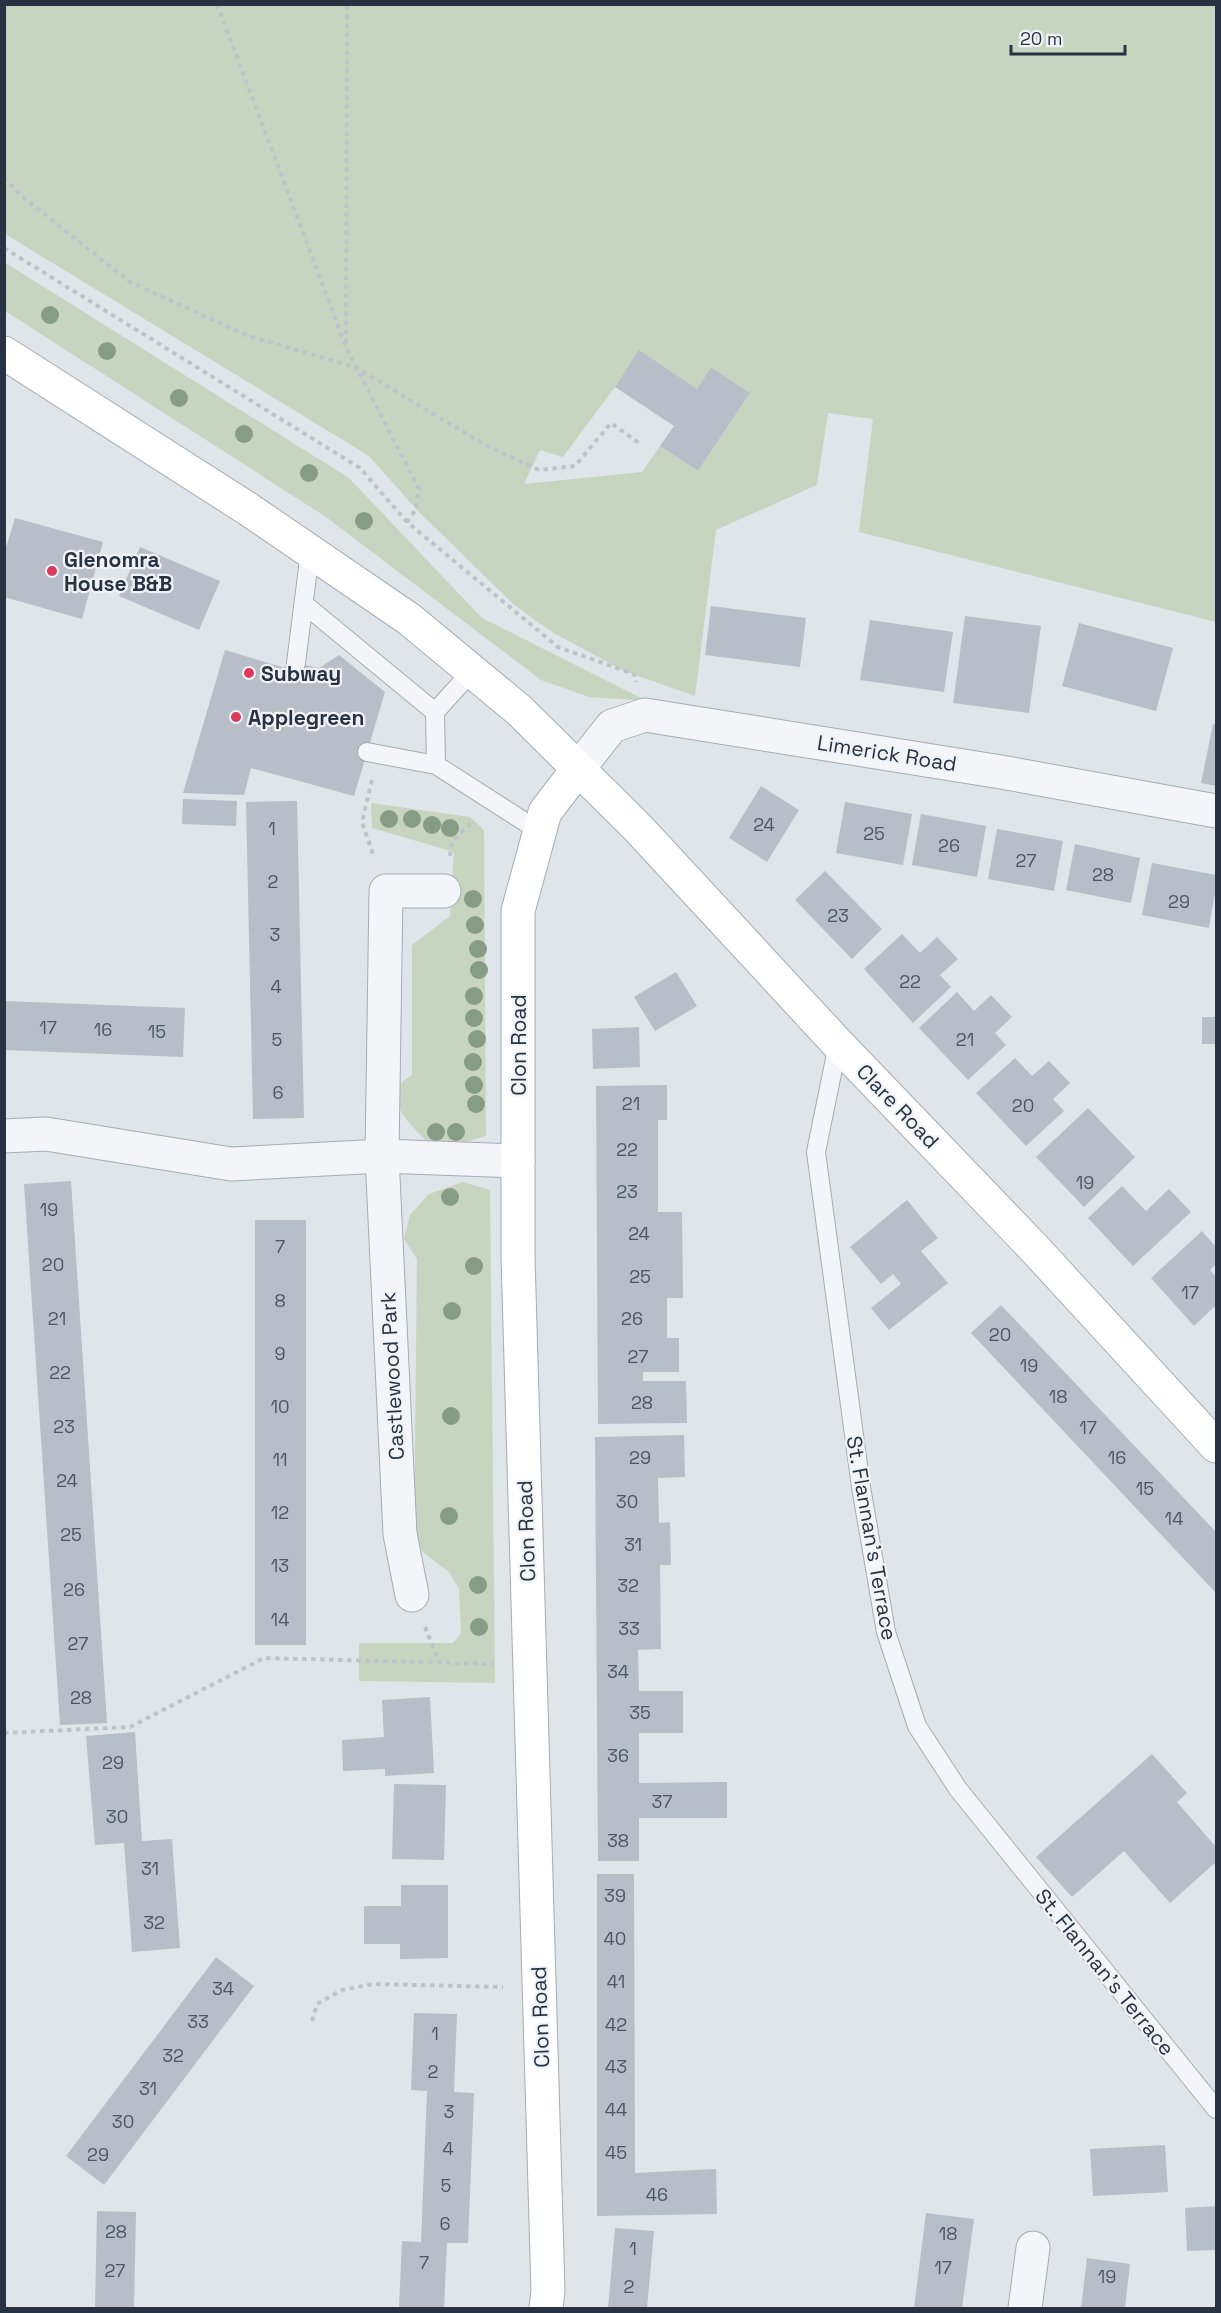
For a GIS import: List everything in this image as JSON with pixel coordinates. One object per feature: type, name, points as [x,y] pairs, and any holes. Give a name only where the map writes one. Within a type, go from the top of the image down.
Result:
[{"type":"main road","name":"Clare Road","points":[[4,353],[248,509],[409,619],[519,710],[662,852],[838,1044],[1034,1248],[1216,1446]]},
{"type":"main road","name":"Clon Road","points":[[546,2308],[549,2290],[518,1257],[518,911],[545,812],[578,769]]},
{"type":"street","name":"Limerick Road","points":[[578,769],[612,726],[645,714],[1001,772],[1216,811]]},
{"type":"street","points":[[386,891],[444,891]]},
{"type":"street","name":"Castlewood Park","points":[[386,891],[382,1156],[400,1534],[412,1595]]},
{"type":"street","points":[[4,1136],[46,1134],[231,1164],[382,1156],[518,1161]]},
{"type":"street","points":[[1025,2308],[1033,2248]]},
{"type":"lane","points":[[296,663],[310,552]]},
{"type":"lane","points":[[304,604],[435,712]]},
{"type":"lane","points":[[436,765],[435,712],[472,671]]},
{"type":"lane","points":[[373,753],[436,765],[494,804],[540,831]]},
{"type":"lane","name":"St. Flannan's Terrace","points":[[838,1044],[816,1152],[861,1486],[886,1632],[917,1726],[958,1789],[1216,2109]]},
{"type":"path","points":[[217,4],[346,347],[419,489],[416,509],[407,522]]},
{"type":"path","points":[[346,4],[346,347]]},
{"type":"path","points":[[4,177],[19,194],[130,282],[246,335],[357,368],[485,445],[539,470],[575,465],[611,423],[639,443]]},
{"type":"path","points":[[4,248],[360,468],[407,522],[558,647],[634,674],[645,714]]},
{"type":"path","points":[[373,753],[362,822],[386,891]]},
{"type":"path","points":[[444,891],[452,841],[494,804]]},
{"type":"path","points":[[4,1733],[130,1727],[264,1658],[530,1665]]},
{"type":"path","points":[[312,2021],[317,2004],[342,1989],[373,1984],[540,1988]]},
{"type":"green space","points":[[4,5],[1216,5],[1216,622],[859,532],[873,419],[828,413],[817,485],[716,530],[695,696],[624,671],[552,632],[513,604],[416,509],[369,456],[5,234]],"holes":[[[711,367],[750,393],[698,471],[660,446],[642,472],[524,484],[540,450],[563,457],[615,387],[697,389]]]},
{"type":"green space","points":[[4,262],[349,478],[482,618],[647,701],[589,697],[541,680],[326,517],[5,311]]},
{"type":"green space","points":[[371,803],[470,817],[484,830],[486,1136],[467,1142],[429,1143],[405,1118],[397,1102],[396,1094],[399,1085],[412,1075],[412,945],[450,916],[454,852],[372,828]]},
{"type":"green space","points":[[463,1182],[490,1190],[495,1683],[359,1681],[359,1643],[453,1643],[461,1633],[459,1589],[449,1572],[424,1553],[414,1539],[417,1259],[404,1239],[410,1215],[429,1194]]},
{"type":"building","points":[[639,350],[697,389],[711,367],[750,393],[698,471],[660,446],[674,426],[615,387]]},
{"type":"building","points":[[15,518],[103,542],[82,619],[4,597],[4,554]]},
{"type":"building","points":[[140,547],[220,581],[199,630],[119,596]]},
{"type":"building","points":[[711,606],[806,618],[800,667],[705,655]]},
{"type":"building","points":[[965,616],[1041,626],[1029,713],[953,703]]},
{"type":"building","points":[[870,620],[953,632],[944,692],[860,680]]},
{"type":"building","points":[[1079,623],[1173,648],[1156,711],[1062,686]]},
{"type":"building","name":"Applegreen","points":[[225,650],[282,667],[296,663],[319,668],[339,655],[385,692],[354,796],[251,768],[244,795],[183,793]]},
{"type":"building","points":[[1213,724],[1216,725],[1216,786],[1201,783]]},
{"type":"building","points":[[761,786],[799,810],[767,862],[729,838]]},
{"type":"building","points":[[183,799],[237,801],[236,826],[182,824]]},
{"type":"building","points":[[297,801],[304,1118],[253,1119],[246,802]]},
{"type":"building","points":[[845,802],[912,814],[903,865],[836,853]]},
{"type":"building","points":[[921,814],[986,826],[977,877],[912,865]]},
{"type":"building","points":[[997,829],[1063,841],[1054,891],[988,879]]},
{"type":"building","points":[[1075,844],[1140,858],[1131,903],[1066,890]]},
{"type":"building","points":[[1152,863],[1216,875],[1209,928],[1142,915]]},
{"type":"building","points":[[825,871],[882,929],[852,959],[795,900]]},
{"type":"building","points":[[902,934],[920,953],[937,937],[958,959],[940,975],[951,987],[913,1023],[864,969]]},
{"type":"building","points":[[676,972],[697,1006],[655,1031],[634,997]]},
{"type":"building","points":[[957,992],[974,1011],[991,995],[1012,1017],[995,1033],[1006,1045],[968,1080],[919,1028]]},
{"type":"building","points":[[4,1001],[185,1008],[183,1057],[4,1050]]},
{"type":"building","points":[[1202,1017],[1216,1017],[1216,1044],[1202,1044]]},
{"type":"building","points":[[639,1027],[640,1067],[593,1069],[592,1029]]},
{"type":"building","points":[[1015,1058],[1032,1076],[1049,1061],[1070,1083],[1053,1099],[1064,1111],[1026,1146],[976,1093]]},
{"type":"building","points":[[667,1085],[667,1120],[658,1120],[658,1212],[682,1212],[683,1298],[667,1298],[667,1338],[679,1338],[679,1372],[643,1372],[643,1381],[686,1381],[687,1423],[598,1424],[596,1086]]},
{"type":"building","points":[[1088,1108],[1135,1157],[1084,1207],[1036,1157]]},
{"type":"building","points":[[71,1181],[107,1723],[60,1725],[24,1184]]},
{"type":"building","points":[[1122,1186],[1146,1211],[1169,1189],[1191,1212],[1133,1266],[1088,1218]]},
{"type":"building","points":[[907,1200],[938,1238],[921,1251],[948,1283],[889,1330],[871,1308],[901,1284],[893,1274],[881,1284],[850,1247]]},
{"type":"building","points":[[255,1220],[306,1220],[306,1645],[255,1645]]},
{"type":"building","points":[[1202,1231],[1216,1247],[1216,1264],[1210,1270],[1216,1277],[1216,1305],[1194,1326],[1151,1278]]},
{"type":"building","points":[[1001,1305],[1216,1532],[1216,1593],[971,1333]]},
{"type":"building","points":[[684,1435],[685,1477],[658,1478],[659,1523],[670,1522],[671,1565],[660,1565],[661,1649],[638,1650],[639,1691],[683,1691],[683,1733],[639,1733],[639,1783],[727,1782],[727,1818],[639,1818],[639,1861],[598,1861],[595,1437]]},
{"type":"building","points":[[430,1697],[434,1773],[385,1776],[385,1769],[343,1771],[342,1740],[384,1737],[382,1700]]},
{"type":"building","points":[[135,1732],[142,1841],[172,1839],[180,1948],[132,1952],[124,1843],[95,1845],[86,1736]]},
{"type":"building","points":[[1152,1754],[1187,1793],[1177,1802],[1216,1847],[1216,1862],[1170,1903],[1124,1851],[1072,1897],[1036,1857]]},
{"type":"building","points":[[394,1784],[446,1785],[444,1860],[392,1859]]},
{"type":"building","points":[[597,1874],[634,1874],[635,2173],[716,2169],[717,2214],[597,2216]]},
{"type":"building","points":[[401,1885],[448,1885],[448,1958],[400,1959],[400,1944],[364,1944],[364,1906],[401,1906]]},
{"type":"building","points":[[216,1957],[254,1986],[104,2185],[66,2156]]},
{"type":"building","points":[[414,2013],[457,2014],[454,2092],[474,2093],[468,2243],[447,2243],[444,2308],[399,2308],[402,2241],[421,2242],[427,2091],[411,2090]]},
{"type":"building","points":[[1165,2145],[1168,2192],[1093,2196],[1090,2149]]},
{"type":"building","points":[[1216,2206],[1216,2250],[1187,2251],[1185,2208]]},
{"type":"building","points":[[97,2211],[136,2212],[134,2308],[95,2308]]},
{"type":"building","points":[[926,2213],[974,2219],[962,2308],[914,2308]]},
{"type":"building","points":[[615,2228],[654,2231],[647,2308],[608,2308]]},
{"type":"building","points":[[1087,2258],[1130,2264],[1125,2308],[1081,2308]]},
{"type":"place","name":"Glenomra House B&B","points":[[52,571]]},
{"type":"place","name":"Subway","points":[[249,673]]},
{"type":"place","name":"Applegreen","points":[[236,717]]}]
